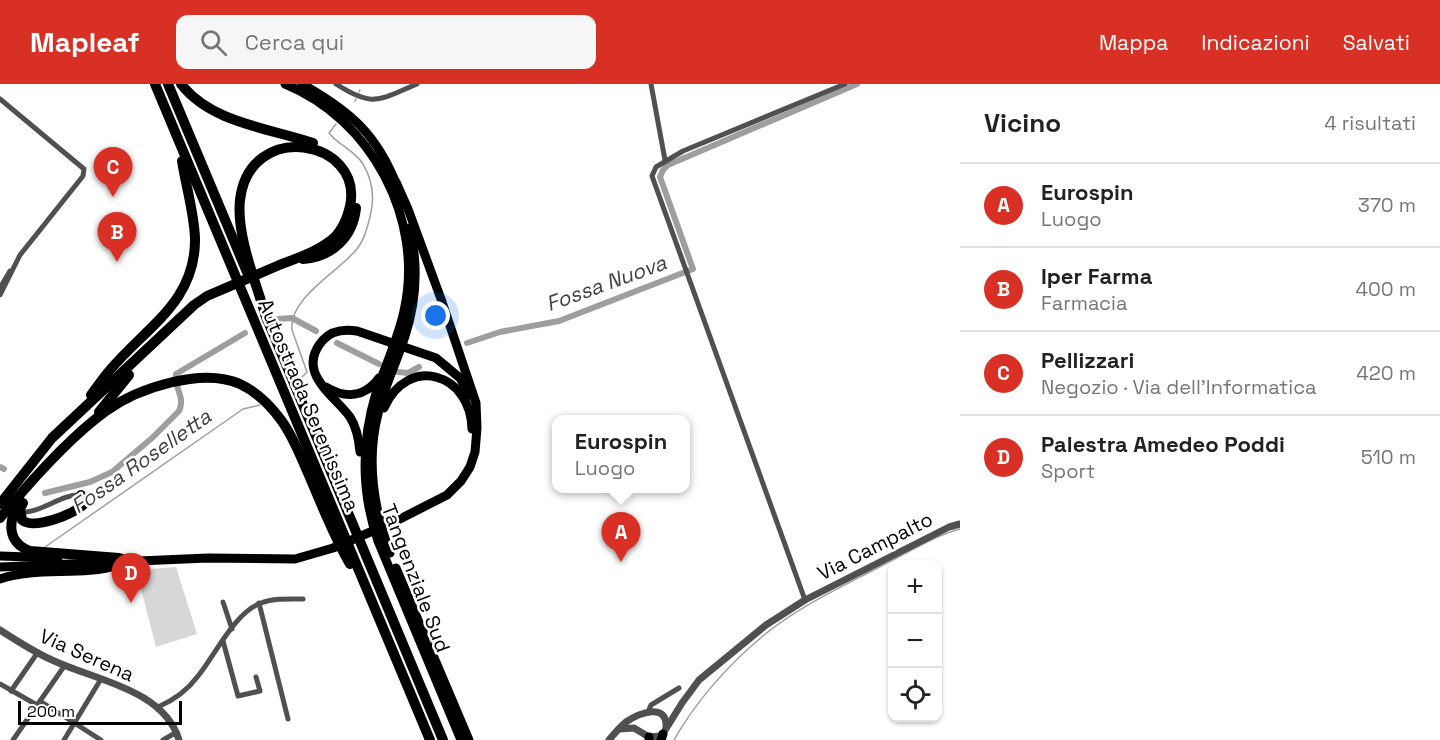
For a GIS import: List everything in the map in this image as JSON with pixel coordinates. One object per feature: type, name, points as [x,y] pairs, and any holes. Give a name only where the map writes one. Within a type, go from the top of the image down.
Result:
[{"type":"highway","name":"Autostrada Serenissima","points":[[154,84],[430,740]]},
{"type":"highway","name":"Autostrada Serenissima","points":[[168,84],[443,740]]},
{"type":"highway","points":[[181,84],[204,106],[228,117],[324,148],[339,159],[350,174],[356,199],[356,212],[349,231],[327,254],[312,259],[291,261]]},
{"type":"highway","name":"Tangenziale Sud","points":[[285,84],[301,90],[329,108],[350,128],[381,168],[393,193],[406,237],[408,281],[404,312],[376,393],[367,431],[365,484],[369,511],[378,541],[462,740]]},
{"type":"highway","name":"Tangenziale Sud","points":[[302,84],[333,102],[354,118],[377,146],[396,182],[413,242],[416,278],[411,314],[378,412],[372,456],[372,487],[384,537],[469,740]]},
{"type":"highway","points":[[77,414],[111,369],[175,304],[186,282],[192,266],[195,238],[180,146]]},
{"type":"highway","points":[[0,504],[52,438],[194,305],[219,290],[277,266],[291,261],[330,241],[339,232],[348,216],[351,202],[348,181],[337,164],[323,153],[303,147],[279,149],[260,160],[250,171],[240,199],[243,235],[267,320]]},
{"type":"highway","points":[[0,567],[208,558],[286,560],[302,558],[333,548],[396,521],[447,495],[461,481],[470,467],[475,452],[476,402],[408,208],[396,182]]},
{"type":"highway","points":[[365,484],[360,443],[354,424],[317,380],[314,368],[315,355],[321,342],[330,334],[340,330],[351,330],[436,358],[460,378],[472,401],[477,429]]},
{"type":"highway","points":[[0,518],[91,423],[159,337]]},
{"type":"highway","points":[[317,380],[338,393],[354,395],[369,389],[385,368]]},
{"type":"highway","points":[[372,456],[384,410],[397,388],[417,378],[431,375],[443,378],[459,390],[470,411],[471,441],[461,481]]},
{"type":"highway","points":[[91,423],[108,410],[141,392],[177,382],[201,378],[228,380],[254,392],[282,420],[294,441],[333,532],[367,590]]},
{"type":"highway","points":[[0,496],[16,481]]},
{"type":"highway","points":[[33,481],[20,509],[20,517],[26,524],[40,524],[79,509],[84,504],[81,495]]},
{"type":"highway","points":[[33,481],[15,510],[10,525],[13,538],[20,546],[30,551],[119,558],[130,561]]},
{"type":"highway","points":[[0,556],[130,561]]},
{"type":"highway","points":[[0,579],[21,574],[105,569],[130,561]]},
{"type":"street","points":[[336,84],[356,97],[370,100],[387,97],[417,84]]},
{"type":"street","points":[[651,84],[665,160]]},
{"type":"street","points":[[805,600],[652,177],[656,167],[665,160],[845,84]]},
{"type":"street","points":[[0,99],[84,170],[83,176],[30,241],[0,295]]},
{"type":"street","points":[[0,288],[6,275],[15,265]]},
{"type":"street","points":[[26,512],[33,512],[62,498],[81,495]]},
{"type":"street","name":"Via Campalto","points":[[682,703],[692,688],[706,674],[766,625],[805,600],[960,524]]},
{"type":"street","points":[[158,706],[174,699],[190,686],[232,628],[249,610],[259,603],[303,599]]},
{"type":"street","points":[[223,602],[232,628]]},
{"type":"street","points":[[259,603],[288,719]]},
{"type":"street","name":"Via Serena","points":[[0,630],[65,665],[152,702],[171,721],[179,740]]},
{"type":"street","points":[[223,641],[238,696],[260,691],[256,677]]},
{"type":"street","points":[[11,691],[38,652]]},
{"type":"street","points":[[13,740],[65,665]]},
{"type":"street","points":[[64,740],[101,679]]},
{"type":"street","points":[[0,684],[38,703],[101,740]]},
{"type":"street","points":[[646,736],[640,723],[651,705],[679,688]]},
{"type":"street","points":[[663,715],[671,713],[682,703]]},
{"type":"street","points":[[619,729],[627,727],[656,738],[663,735],[682,703]]},
{"type":"street","points":[[608,739],[633,718],[655,711],[663,715],[667,721],[663,735]]},
{"type":"street","points":[[163,740],[177,732]]},
{"type":"shaded area","points":[[176,567],[197,634],[156,647],[136,570]]},
{"type":"waterway","name":"Fossa Nuova","points":[[467,343],[500,332],[559,321],[693,269],[660,177],[663,170],[668,165],[857,84]]},
{"type":"waterway","name":"Fossa Roselletta","points":[[302,377],[307,372],[292,330],[293,319],[306,297],[359,246],[372,210],[373,196],[369,177],[363,164],[355,155],[329,133],[336,124]]},
{"type":"waterway","name":"Fossa Nuova","points":[[278,319],[292,318],[316,331]]},
{"type":"waterway","name":"Fossa Nuova","points":[[45,493],[90,482],[112,472],[179,411],[181,401],[176,374],[245,333]]},
{"type":"waterway","name":"Fossa Nuova","points":[[337,343],[379,364]]},
{"type":"waterway","name":"Fossa Nuova","points":[[398,372],[408,373],[419,367]]},
{"type":"waterway","name":"Fossa Roselletta","points":[[45,547],[243,409],[260,405]]},
{"type":"waterway","name":"Fossa Nuova","points":[[0,467],[4,469]]},
{"type":"waterway","points":[[674,740],[692,711],[714,684],[750,647],[777,625],[807,606],[931,540],[960,529]]},
{"type":"place","name":"Pellizzari","points":[[113,197]]},
{"type":"place","name":"Iper Farma","points":[[117,262]]},
{"type":"place","name":"Eurospin","points":[[621,562]]},
{"type":"place","name":"Palestra Amedeo Poddi","points":[[131,603]]}]
